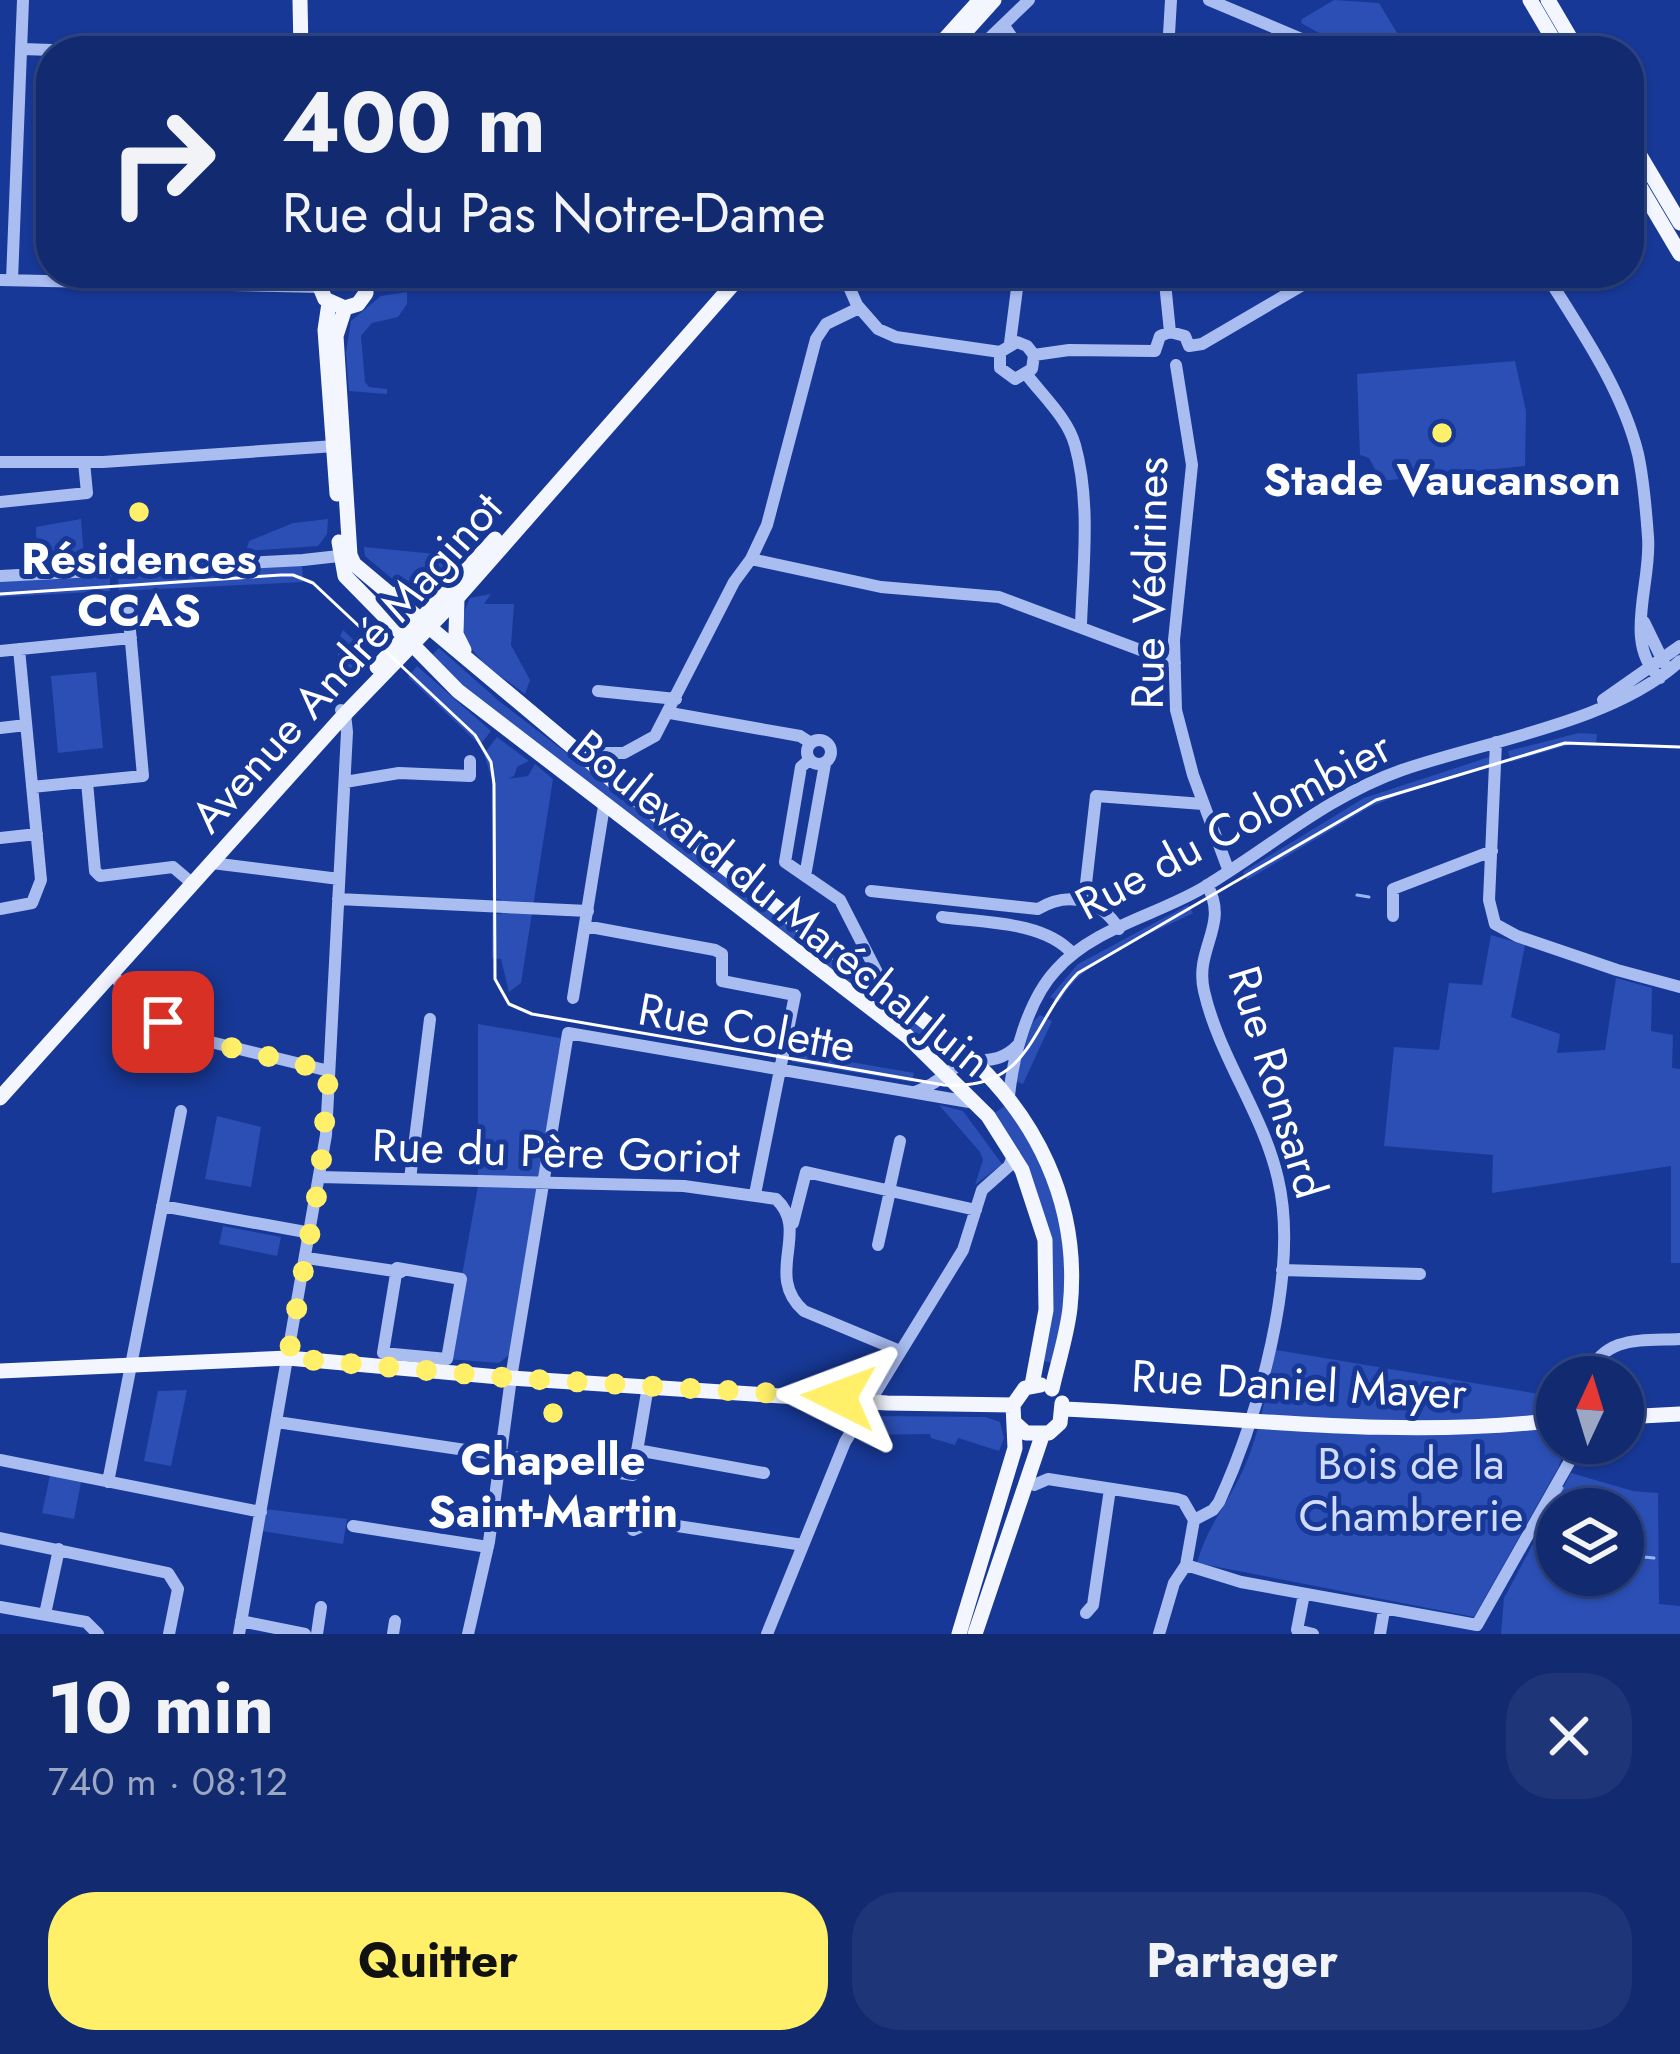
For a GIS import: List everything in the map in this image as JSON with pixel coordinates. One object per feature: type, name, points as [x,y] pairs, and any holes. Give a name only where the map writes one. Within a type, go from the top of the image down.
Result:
[{"type":"main road","points":[[300,0],[301,36]]},
{"type":"main road","points":[[310,0],[311,36]]},
{"type":"main road","points":[[948,36],[980,0]]},
{"type":"main road","points":[[962,36],[994,0]]},
{"type":"main road","points":[[1526,0],[1541,36]]},
{"type":"main road","points":[[1526,0],[1550,36]]},
{"type":"main road","points":[[1548,0],[1569,36]]},
{"type":"main road","points":[[1644,162],[1680,223]]},
{"type":"main road","points":[[1644,193],[1680,254]]},
{"type":"main road","points":[[329,293],[358,304],[366,288]]},
{"type":"main road","name":"Avenue André Maginot","points":[[391,595],[454,592],[720,288]]},
{"type":"main road","name":"Avenue André Maginot","points":[[0,1087],[729,288]]},
{"type":"main road","points":[[329,293],[325,330],[345,554],[391,595],[416,633]]},
{"type":"main road","points":[[329,293],[336,336],[345,576],[416,633]]},
{"type":"main road","name":"Boulevard du Maréchal Juin","points":[[454,592],[456,634],[463,648],[504,691],[619,786],[886,991],[1009,1096],[1045,1156],[1060,1193],[1068,1236],[1069,1315],[1052,1389]]},
{"type":"main road","name":"Boulevard du Maréchal Juin","points":[[416,633],[504,691]]},
{"type":"main road","name":"Boulevard du Maréchal Juin","points":[[416,633],[475,705],[907,1036],[976,1103],[1014,1154],[1040,1215],[1047,1258],[1046,1310],[1032,1385]]},
{"type":"main road","name":"Avenue André Maginot","points":[[0,1097],[343,712]]},
{"type":"main road","points":[[0,1371],[288,1358],[1014,1414]]},
{"type":"main road","points":[[958,1634],[1015,1448],[1014,1414],[1019,1393],[1032,1385],[1052,1389],[1064,1408],[1055,1429],[1042,1436],[1026,1433],[1014,1414]]},
{"type":"main road","name":"Rue Daniel Mayer","points":[[1064,1408],[1450,1429],[1536,1425]]},
{"type":"main road","points":[[1644,1417],[1680,1414]]},
{"type":"main road","points":[[975,1634],[1042,1436]]},
{"type":"street","points":[[23,0],[6,280],[36,281]]},
{"type":"street","points":[[994,36],[1029,0]]},
{"type":"street","points":[[1169,36],[1171,0]]},
{"type":"street","points":[[1209,0],[1294,36]]},
{"type":"street","points":[[1005,27],[1011,36]]},
{"type":"street","points":[[22,49],[36,49]]},
{"type":"street","points":[[205,288],[329,293]]},
{"type":"street","points":[[850,288],[878,329],[896,337],[1009,346],[1028,346],[1034,355],[1033,369],[1015,379],[1003,373],[998,363],[1009,346],[1020,288]]},
{"type":"street","points":[[1166,288],[1170,332]]},
{"type":"street","points":[[1189,346],[1202,344],[1297,288]]},
{"type":"street","points":[[1554,288],[1612,386],[1637,451],[1649,549],[1641,649],[1647,667],[1670,670]]},
{"type":"street","points":[[584,753],[624,753],[646,744],[673,706],[767,525],[816,339],[826,324],[860,308]]},
{"type":"street","points":[[1170,332],[1184,336],[1189,346],[1185,360],[1176,365],[1161,361],[1155,351],[1160,337],[1170,332]]},
{"type":"street","points":[[1034,355],[1069,350],[1155,351]]},
{"type":"street","name":"Rue Védrines","points":[[1176,365],[1192,465],[1174,663],[1176,710],[1228,869]]},
{"type":"street","points":[[1027,375],[1075,444],[1084,536],[1081,625]]},
{"type":"street","points":[[0,462],[84,462],[335,446]]},
{"type":"street","points":[[0,502],[87,493],[84,462]]},
{"type":"street","points":[[0,576],[345,554]]},
{"type":"street","points":[[751,560],[881,587],[999,596],[1174,663]]},
{"type":"street","points":[[32,787],[143,776],[127,597]]},
{"type":"street","points":[[1643,615],[1646,630],[1670,670]]},
{"type":"street","points":[[0,650],[131,638]]},
{"type":"street","name":"Rue du Colombier","points":[[1593,709],[1680,646]]},
{"type":"street","points":[[0,909],[32,903],[41,880],[19,649]]},
{"type":"street","name":"Rue du Colombier","points":[[1009,1096],[1038,994],[1072,953],[1207,885],[1293,825],[1371,781],[1593,709],[1670,670]]},
{"type":"street","points":[[598,692],[800,736],[811,743]]},
{"type":"street","points":[[304,1634],[240,1628],[320,1177],[345,782],[343,712]]},
{"type":"street","points":[[0,728],[26,725]]},
{"type":"street","points":[[806,876],[825,764],[832,753],[829,745],[823,740],[811,743],[809,760]]},
{"type":"street","points":[[1496,742],[1489,900],[1495,924],[1517,936],[1680,987]]},
{"type":"street","points":[[619,786],[614,766],[624,753]]},
{"type":"street","points":[[809,760],[825,764]]},
{"type":"street","points":[[809,760],[801,767],[785,862],[840,900],[886,991]]},
{"type":"street","points":[[345,782],[399,773],[470,776],[470,761]]},
{"type":"street","points":[[87,782],[95,871],[100,876],[173,867],[190,881]]},
{"type":"street","points":[[1084,901],[1096,796],[1203,804]]},
{"type":"street","points":[[573,998],[604,806]]},
{"type":"street","points":[[0,838],[37,834]]},
{"type":"street","points":[[1394,916],[1393,889],[1492,851]]},
{"type":"street","points":[[212,863],[339,879]]},
{"type":"street","name":"Rue Ronsard","points":[[1160,1634],[1174,1583],[1186,1565],[1194,1520],[1219,1502],[1252,1420],[1282,1270],[1278,1179],[1220,1043],[1203,988],[1203,958],[1217,911],[1207,885]]},
{"type":"street","points":[[872,891],[1038,909],[1057,899],[1084,901],[1103,908],[1119,929]]},
{"type":"street","points":[[338,899],[586,919],[715,950],[722,954],[722,981],[795,995],[755,1194]]},
{"type":"street","points":[[942,917],[1032,930],[1056,938],[1072,953]]},
{"type":"street","points":[[803,957],[818,938]]},
{"type":"street","points":[[111,974],[174,1034],[329,1071]]},
{"type":"street","points":[[410,1179],[430,1019]]},
{"type":"street","name":"Rue Colette","points":[[547,1180],[568,1033],[976,1103]]},
{"type":"street","points":[[977,1064],[1003,1057],[1022,1039]]},
{"type":"street","name":"Rue Colette","points":[[914,1092],[949,1075],[955,1067],[977,1064]]},
{"type":"street","points":[[108,1482],[181,1111]]},
{"type":"street","points":[[878,1245],[900,1141]]},
{"type":"street","points":[[767,1634],[844,1442],[963,1250],[982,1190],[1009,1166],[1014,1154]]},
{"type":"street","points":[[790,1234],[806,1172],[976,1210]]},
{"type":"street","name":"Rue du Père Goriot","points":[[320,1177],[684,1186],[776,1199],[786,1209],[790,1234],[784,1278],[795,1303],[900,1351]]},
{"type":"street","points":[[468,1634],[488,1547],[511,1378],[547,1180]]},
{"type":"street","points":[[776,1199],[804,1186]]},
{"type":"street","points":[[162,1206],[311,1233]]},
{"type":"street","points":[[307,1258],[461,1279],[453,1285],[447,1359],[382,1353],[396,1271]]},
{"type":"street","points":[[1282,1270],[1420,1274]]},
{"type":"street","points":[[1599,1356],[1617,1344],[1680,1339]]},
{"type":"street","points":[[277,1422],[633,1475],[647,1386]]},
{"type":"street","points":[[637,1450],[764,1473]]},
{"type":"street","points":[[0,1460],[261,1512]]},
{"type":"street","points":[[1186,1565],[1213,1576],[1480,1629],[1569,1464]]},
{"type":"street","points":[[1034,1485],[1048,1479],[1178,1499],[1194,1520]]},
{"type":"street","points":[[1086,1612],[1093,1605],[1109,1489]]},
{"type":"street","points":[[633,1530],[651,1522],[803,1545]]},
{"type":"street","points":[[353,1526],[488,1547]]},
{"type":"street","points":[[0,1538],[168,1573],[178,1588],[169,1634]]},
{"type":"street","points":[[45,1614],[59,1550]]},
{"type":"street","points":[[1304,1594],[1297,1630],[1312,1634]]},
{"type":"street","points":[[0,1607],[91,1623],[98,1634]]},
{"type":"street","points":[[316,1634],[322,1607]]},
{"type":"street","points":[[1380,1634],[1384,1610]]},
{"type":"green space","points":[[1334,0],[1379,3],[1399,36],[1325,36],[1301,23]]},
{"type":"green space","points":[[407,292],[407,304],[398,317],[372,323],[361,336],[365,382],[387,389],[387,394],[349,391],[346,353],[351,321],[381,296]]},
{"type":"green space","name":"Stade Vaucanson","points":[[1515,361],[1526,411],[1525,466],[1381,481],[1369,458],[1360,455],[1357,374]]},
{"type":"green space","points":[[81,519],[84,558],[37,561],[36,527]]},
{"type":"green space","points":[[328,519],[327,534],[318,546],[246,551],[249,541],[293,523]]},
{"type":"green space","points":[[364,547],[466,557],[432,582],[402,587],[365,556]]},
{"type":"green space","points":[[302,565],[303,582],[119,591],[118,576]]},
{"type":"green space","points":[[110,576],[110,591],[0,597],[0,581]]},
{"type":"green space","points":[[491,594],[484,604],[514,604],[511,645],[530,680],[525,694],[486,665],[468,643],[464,615],[470,598]]},
{"type":"green space","points":[[343,630],[373,658],[342,692],[340,685],[347,684],[347,666],[338,665]]},
{"type":"green space","points":[[439,648],[499,701],[811,941],[803,951],[478,702],[430,657]]},
{"type":"green space","points":[[417,666],[491,731],[480,745],[408,677]]},
{"type":"green space","points":[[96,672],[103,748],[58,753],[51,676]]},
{"type":"green space","points":[[1579,733],[1597,734],[1596,746],[1568,745],[1511,762],[1508,751]]},
{"type":"green space","points":[[497,737],[529,761],[508,779],[528,776],[535,764],[553,779],[521,983],[509,992],[501,959],[492,958],[492,914],[502,914],[502,900],[492,898],[492,779],[484,754]]},
{"type":"green space","points":[[1489,757],[1492,766],[1370,807],[1247,880],[1243,872],[1364,798]]},
{"type":"green space","points":[[1188,905],[1193,913],[1101,960],[1059,1002],[1050,997],[1078,964]]},
{"type":"green space","points":[[1491,935],[1525,945],[1511,1017],[1560,1034],[1557,1053],[1605,1050],[1616,978],[1652,988],[1651,1031],[1673,1035],[1672,1068],[1680,1069],[1680,1263],[1671,1263],[1671,1166],[1492,1193],[1493,1155],[1384,1146],[1394,1047],[1439,1050],[1449,983],[1482,985]]},
{"type":"green space","points":[[826,953],[953,1049],[936,1055],[818,963]]},
{"type":"green space","points":[[1040,1015],[1052,1021],[1023,1084],[1015,1081],[1032,1023]]},
{"type":"green space","points":[[478,1024],[560,1038],[563,1043],[510,1354],[499,1363],[447,1359],[478,1186]]},
{"type":"green space","points":[[793,1052],[914,1073],[912,1082],[792,1062]]},
{"type":"green space","points":[[1007,1104],[1047,1173],[1061,1227],[1066,1282],[1052,1363],[1044,1361],[1048,1231],[1029,1172],[992,1115]]},
{"type":"green space","points":[[939,1105],[963,1111],[1002,1164],[975,1185],[983,1160],[980,1152]]},
{"type":"green space","points":[[217,1116],[261,1127],[251,1187],[205,1179]]},
{"type":"green space","points":[[223,1226],[281,1237],[277,1256],[219,1244]]},
{"type":"green space","name":"Bois de la Chambrerie","points":[[1276,1350],[1536,1393],[1536,1464],[1559,1464],[1547,1488],[1536,1488],[1536,1507],[1474,1617],[1197,1563],[1241,1474],[1260,1420]]},
{"type":"green space","points":[[187,1390],[171,1466],[144,1461],[158,1391]]},
{"type":"green space","points":[[871,1416],[985,1417],[1000,1422],[1004,1438],[999,1451],[958,1438],[955,1445],[930,1434],[865,1435],[863,1428]]},
{"type":"green space","points":[[1571,1473],[1623,1488],[1563,1488]]},
{"type":"green space","points":[[50,1475],[81,1482],[74,1519],[42,1513]]},
{"type":"green space","points":[[1644,1492],[1658,1493],[1659,1604],[1680,1606],[1680,1634],[1501,1634],[1504,1598],[1536,1538],[1536,1596],[1644,1596]]},
{"type":"green space","points":[[265,1509],[347,1519],[343,1544],[262,1531]]},
{"type":"waterway","points":[[1357,895],[1369,897]]},
{"type":"waterway","points":[[1644,1557],[1654,1558]]},
{"type":"tram line","points":[[0,594],[281,575],[313,583],[475,735],[491,762],[495,979],[509,1004],[532,1014],[944,1085],[996,1077],[1026,1050],[1078,973],[1376,800],[1565,743],[1680,747]]},
{"type":"place","name":"Stade Vaucanson","points":[[1442,433]]},
{"type":"place","name":"Résidences CCAS","points":[[139,512]]},
{"type":"place","name":"Chapelle Saint-Martin","points":[[553,1413]]},
{"type":"route","points":[[163,1022],[174,1034],[329,1071],[320,1177],[288,1358],[511,1378],[839,1397]]}]
